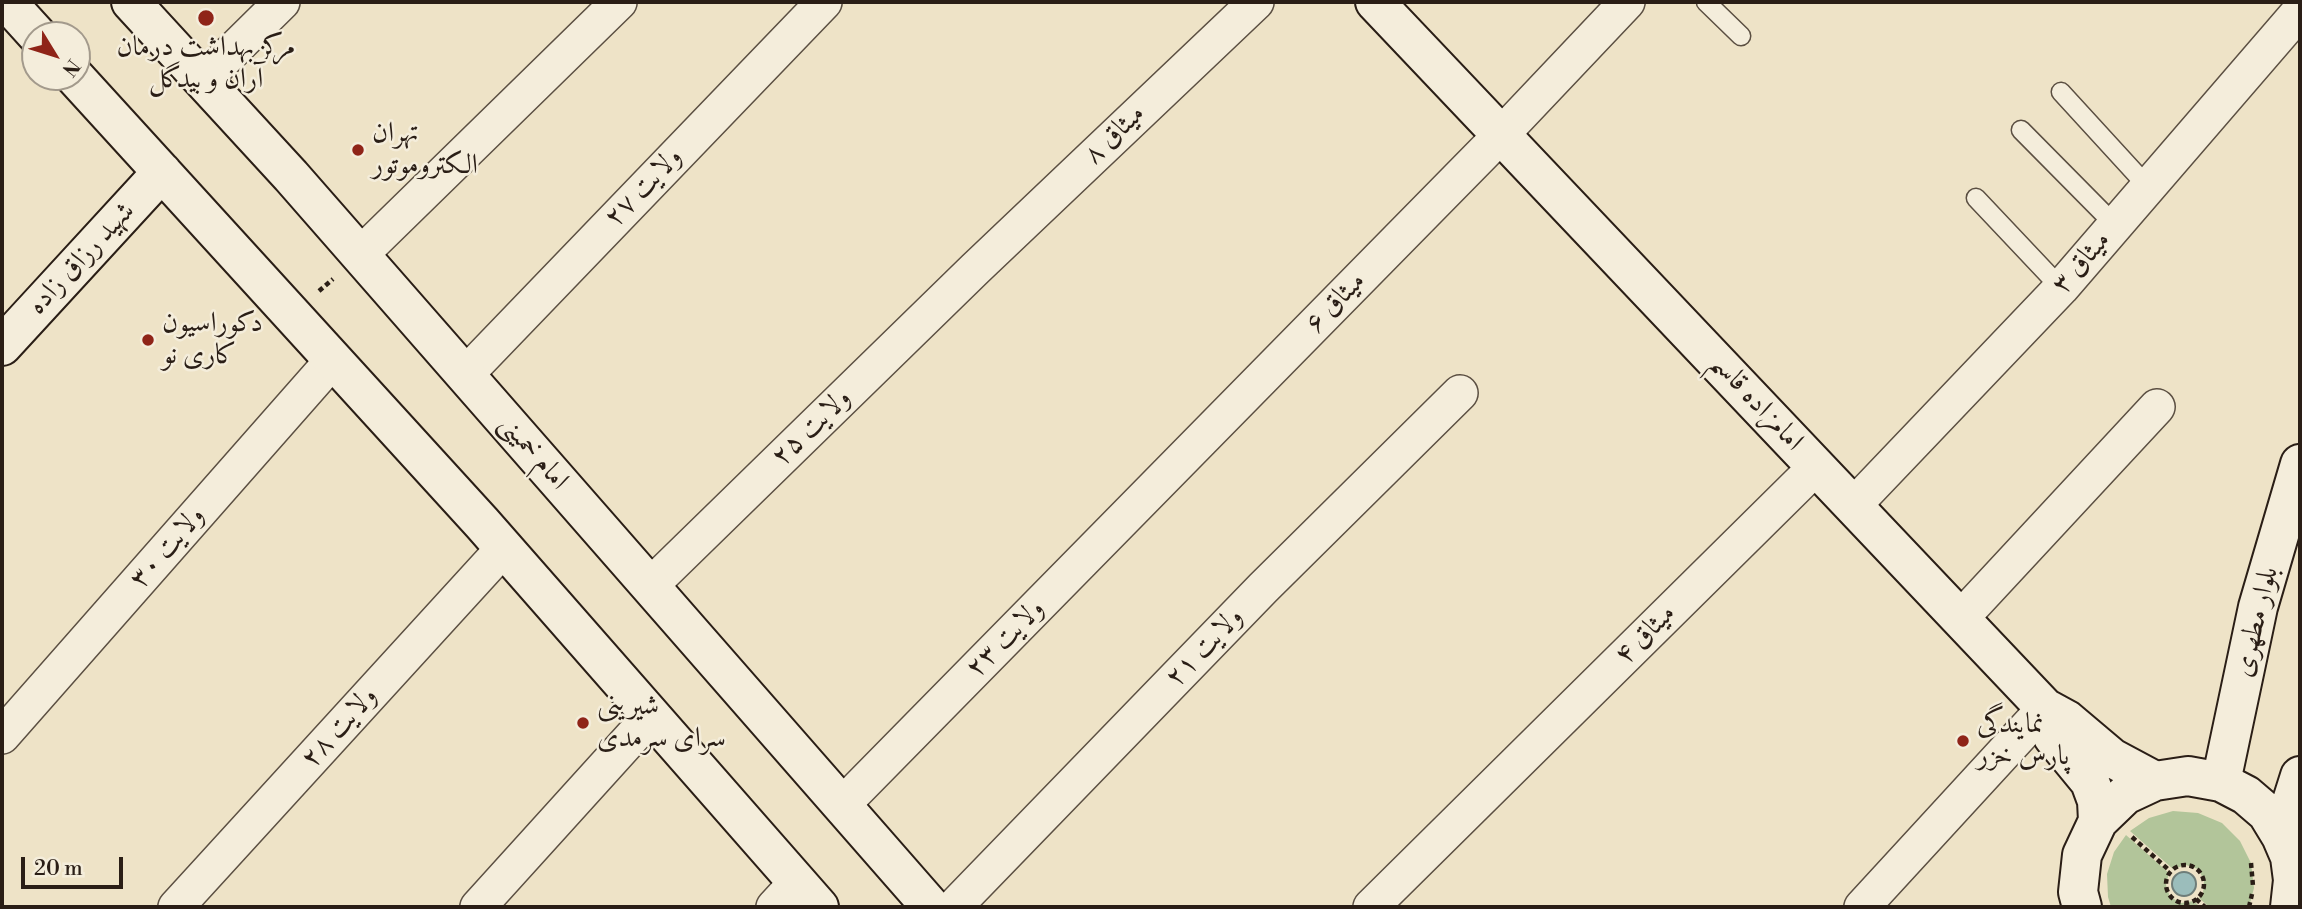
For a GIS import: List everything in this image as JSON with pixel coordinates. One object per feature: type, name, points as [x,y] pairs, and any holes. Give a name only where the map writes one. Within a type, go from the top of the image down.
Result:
[{"type":"main road","points":[[7,2],[24,21]]},
{"type":"main road","name":"امام خمینی","points":[[131,2],[360,255],[931,907]]},
{"type":"main road","name":"امامزاده قاسم","points":[[1375,2],[2045,708],[2067,720],[2112,758],[2155,781]]},
{"type":"main road","points":[[88,91],[504,548],[651,716],[797,899]]},
{"type":"main road","name":"شهید رزاق زاده","points":[[2,346],[162,172]]},
{"type":"main road","name":"بلوار مطهری","points":[[2221,782],[2258,607],[2300,464]]},
{"type":"main road","points":[[2045,708],[2053,737],[2090,782],[2096,801],[2114,826]]},
{"type":"main road","points":[[2082,907],[2078,892],[2082,855],[2114,826],[2124,795],[2155,781],[2188,776],[2221,782],[2246,795],[2267,813],[2281,835],[2290,858],[2293,880],[2290,907]]},
{"type":"main road","points":[[2281,835],[2300,776]]},
{"type":"street","points":[[203,80],[282,2]]},
{"type":"street","points":[[360,255],[619,2]]},
{"type":"street","name":"ولایت ۲۷","points":[[465,375],[824,2]]},
{"type":"street","name":"میثاق ۸","points":[[975,269],[1256,2]]},
{"type":"street","name":"میثاق ۶","points":[[1170,472],[1501,135],[1627,2]]},
{"type":"street","name":"میثاق ۳","points":[[1853,506],[2061,288],[2300,11]]},
{"type":"street","name":"ولایت ۲۵","points":[[650,586],[975,269]]},
{"type":"street","name":"ولایت ۳۰","points":[[2,736],[333,360]]},
{"type":"street","name":"ولایت ۲۱","points":[[954,907],[1263,588],[1460,393]]},
{"type":"street","points":[[1960,619],[2157,407]]},
{"type":"street","name":"میثاق ۴","points":[[1371,907],[1816,467]]},
{"type":"street","name":"ولایت ۲۳","points":[[842,806],[1170,472]]},
{"type":"street","name":"ولایت ۲۸","points":[[176,907],[504,548]]},
{"type":"street","points":[[1862,907],[2045,708]]},
{"type":"street","points":[[478,907],[651,716]]},
{"type":"lane","points":[[1706,2],[1741,36]]},
{"type":"lane","points":[[2062,92],[2148,187]]},
{"type":"lane","points":[[2021,130],[2115,225]]},
{"type":"lane","points":[[1976,198],[2061,288]]},
{"type":"path","points":[[292,316],[360,255]]},
{"type":"path","points":[[2114,826],[2128,833],[2170,871]]},
{"type":"path","points":[[2245,852],[2251,863],[2254,888],[2249,907]]},
{"type":"path","points":[[2179,865],[2198,869],[2204,880],[2203,893],[2196,899],[2181,903],[2170,897],[2166,885],[2170,871],[2179,865]]},
{"type":"path","points":[[2196,899],[2205,907]]},
{"type":"green space","points":[[2173,811],[2198,813],[2222,823],[2240,841],[2251,863],[2254,888],[2249,907],[2209,907],[2199,898],[2203,893],[2204,880],[2198,869],[2186,865],[2173,869],[2130,831],[2149,818]]},
{"type":"green space","points":[[2126,835],[2169,873],[2166,885],[2170,897],[2181,903],[2194,901],[2200,907],[2111,907],[2107,874],[2114,852]]},
{"type":"water","points":[[2184,872],[2192,876],[2196,884],[2192,892],[2184,896],[2176,892],[2172,884],[2176,876]]},
{"type":"place","name":"مرکز بهداشت درمان آران و بیدگل","points":[[206,18]]},
{"type":"place","name":"تهران الکتروموتور","points":[[358,150]]},
{"type":"place","name":"دکوراسیون کاری نو","points":[[148,340]]},
{"type":"place","name":"شیرینی سرای سرمدی","points":[[583,723]]},
{"type":"place","name":"نمایندگی پارس خزر","points":[[1963,741]]}]
